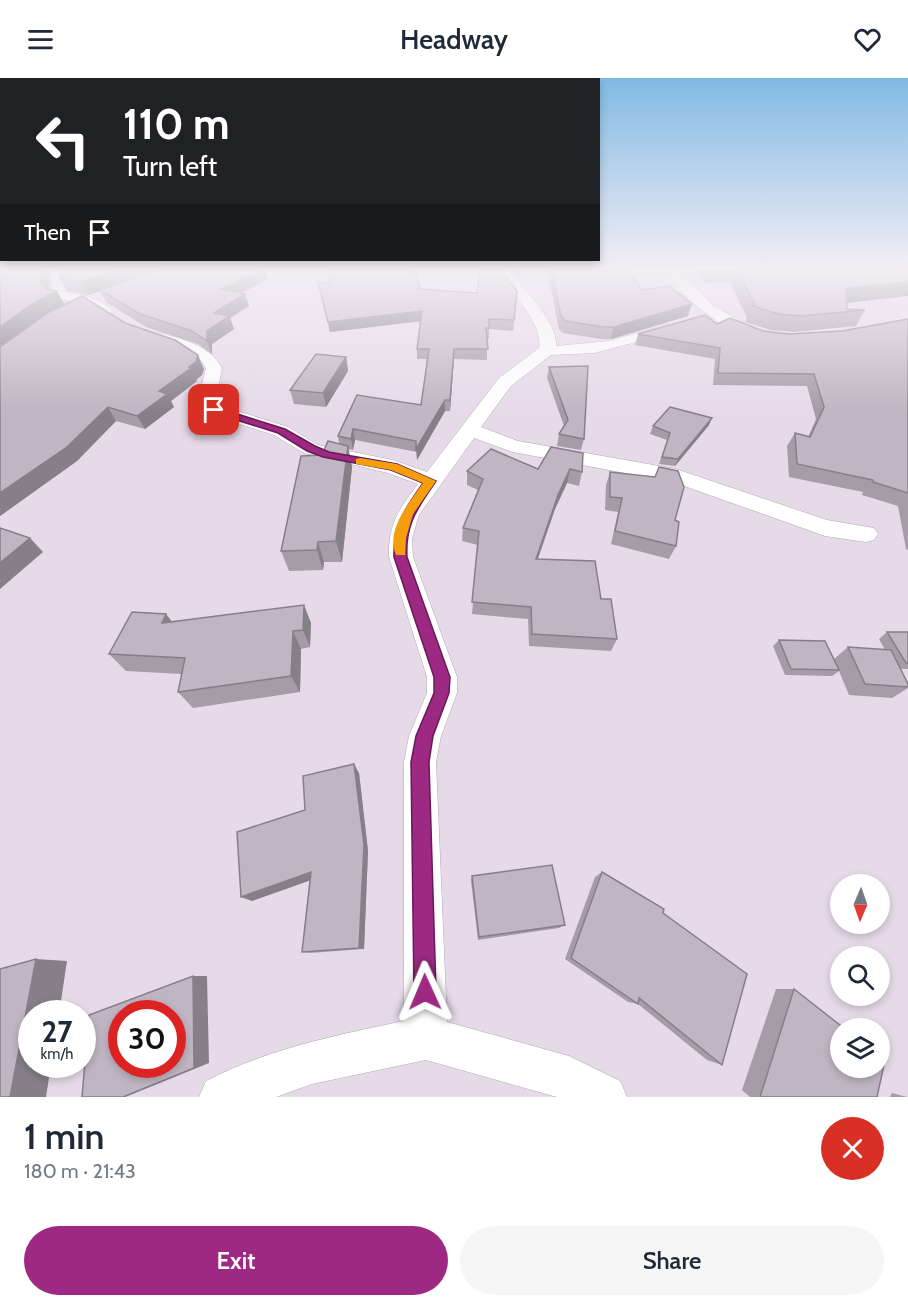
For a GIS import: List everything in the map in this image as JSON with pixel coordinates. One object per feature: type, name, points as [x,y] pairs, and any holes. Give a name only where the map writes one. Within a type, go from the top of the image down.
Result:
[{"type":"street","points":[[538,318],[549,339],[547,350]]},
{"type":"street","points":[[426,1038],[420,762],[424,736],[441,693],[442,677],[401,557],[400,538],[408,513],[506,382],[547,350],[590,349],[707,318]]},
{"type":"street","points":[[720,318],[748,332],[769,338]]},
{"type":"street","points":[[140,332],[206,357],[214,368],[207,401],[214,410],[281,431],[311,449],[393,467],[430,481]]},
{"type":"street","points":[[470,429],[513,446],[676,476],[825,528],[866,534]]},
{"type":"street","points":[[222,1097],[241,1087],[312,1062],[426,1038],[579,1090]]},
{"type":"building","points":[[0,318],[13,318],[0,327]]},
{"type":"building","points":[[41,318],[116,318],[125,323],[175,340],[198,355],[196,362],[189,367],[191,368],[159,391],[167,394],[137,416],[108,407],[67,447],[0,493],[0,347]]},
{"type":"building","points":[[151,318],[227,318],[207,331],[207,341],[192,331]]},
{"type":"building","points":[[327,318],[366,318],[328,322]]},
{"type":"building","points":[[421,318],[514,318],[514,320],[489,319],[489,328],[486,328],[488,349],[454,349],[450,400],[445,400],[416,449],[416,441],[353,429],[351,439],[338,436],[357,395],[421,405],[429,349],[417,349]]},
{"type":"building","points":[[562,318],[646,318],[614,327],[565,321]]},
{"type":"building","points":[[696,318],[708,318],[717,324],[730,318],[763,331],[789,334],[842,331],[908,319],[908,493],[873,482],[873,480],[797,464],[795,433],[810,437],[824,407],[814,374],[718,373],[720,348],[638,334]]},
{"type":"building","points":[[316,354],[346,357],[323,393],[290,390]]},
{"type":"building","points":[[588,366],[584,439],[559,434],[568,420],[549,367]]},
{"type":"building","points":[[670,407],[712,418],[678,459],[662,457],[670,433],[653,426]]},
{"type":"building","points":[[328,441],[348,446],[336,541],[318,542],[317,550],[281,551],[301,456],[322,455]]},
{"type":"building","points":[[551,447],[583,453],[582,472],[570,469],[558,495],[536,559],[595,561],[601,599],[611,599],[617,639],[532,634],[531,607],[472,602],[479,531],[463,528],[483,479],[467,471],[491,449],[538,469]]},
{"type":"building","points":[[659,467],[678,471],[684,487],[675,520],[679,522],[676,546],[615,531],[622,498],[610,497],[610,472],[655,477]]},
{"type":"building","points":[[0,528],[30,538],[0,563]]},
{"type":"building","points":[[304,605],[303,630],[293,631],[291,676],[178,692],[185,658],[109,654],[132,612],[166,614],[162,623]]},
{"type":"building","points":[[887,632],[908,632],[908,663],[906,663]]},
{"type":"building","points":[[779,640],[825,641],[839,670],[791,669]]},
{"type":"building","points":[[848,647],[891,650],[908,687],[865,684]]},
{"type":"building","points":[[354,764],[364,845],[359,948],[302,952],[311,872],[241,897],[237,832],[305,810],[303,776]]},
{"type":"building","points":[[552,865],[565,925],[479,937],[472,876]]},
{"type":"building","points":[[602,872],[664,909],[663,913],[747,974],[722,1065],[639,998],[638,1004],[571,958]]},
{"type":"building","points":[[36,959],[28,1000],[18,1000],[18,1055],[10,1097],[0,1097],[0,969]]},
{"type":"building","points":[[193,976],[194,1068],[186,1071],[186,1000],[129,1000]]},
{"type":"building","points":[[794,989],[831,1018],[830,1078],[881,1078],[877,1097],[760,1097]]},
{"type":"building","points":[[108,1008],[108,1078],[170,1078],[123,1097],[82,1097],[84,1078],[96,1078],[96,1012]]},
{"type":"slow traffic","points":[[360,462],[393,467],[430,481],[408,513],[400,538],[401,552]]},
{"type":"route","points":[[214,410],[281,431],[311,449],[346,459],[393,467],[430,481],[408,513],[400,538],[401,557],[442,677],[441,693],[434,716],[424,736],[420,762],[425,992]]}]
